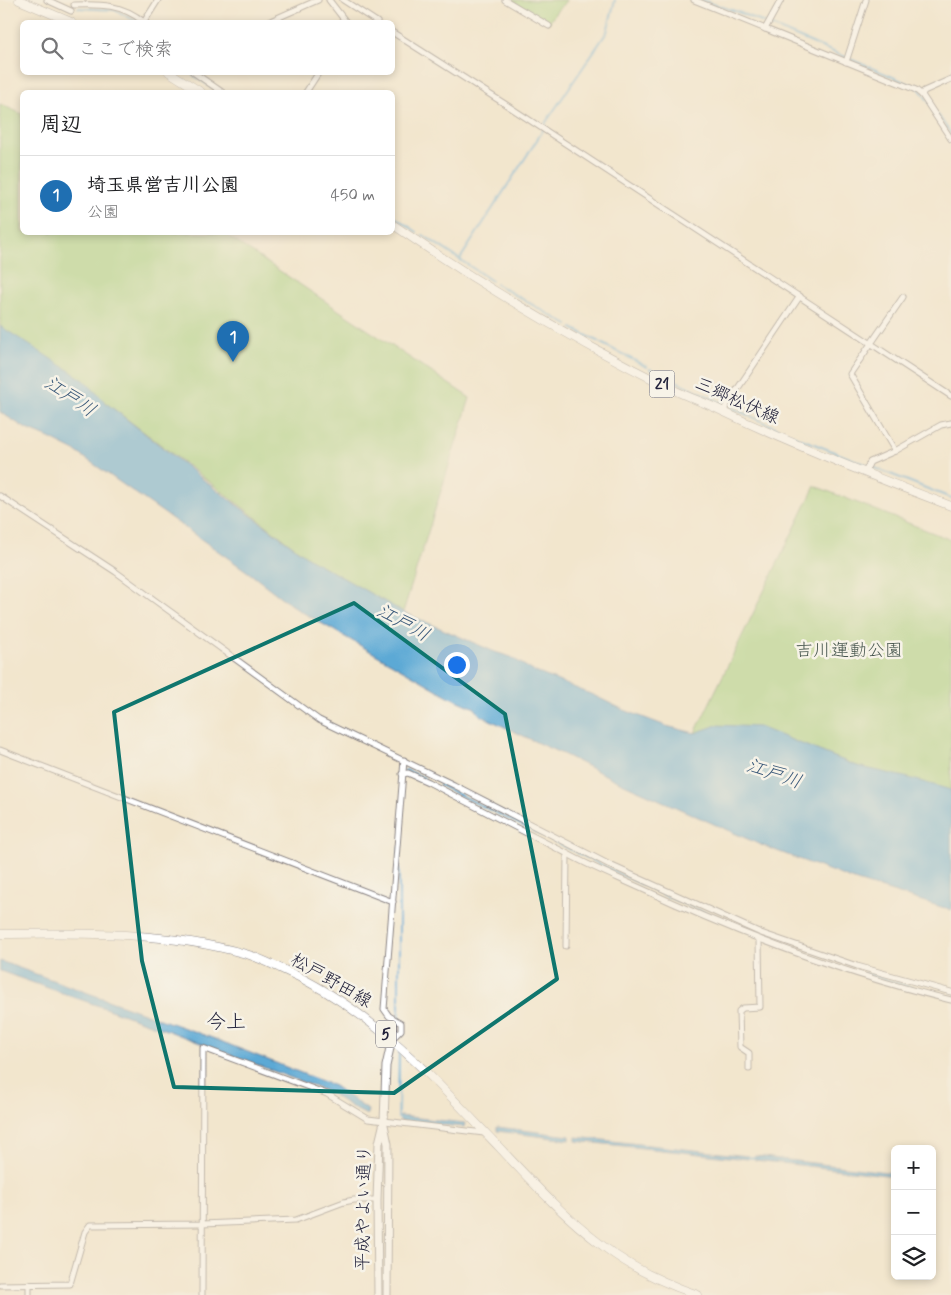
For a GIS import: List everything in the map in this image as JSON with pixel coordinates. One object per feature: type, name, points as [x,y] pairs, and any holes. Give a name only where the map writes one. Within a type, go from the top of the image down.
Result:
[{"type":"main road","points":[[19,0],[64,20]]},
{"type":"main road","points":[[180,75],[199,90]]},
{"type":"main road","name":"三郷松伏線","points":[[395,226],[490,289],[566,333],[674,390],[814,452],[866,470],[951,506]]},
{"type":"main road","name":"松戸野田線","points":[[0,934],[88,932],[197,942],[248,954],[300,976],[354,1009],[392,1039],[434,1078],[538,1188],[604,1247],[657,1277],[698,1295]]},
{"type":"street","points":[[47,0],[71,11]]},
{"type":"street","points":[[145,20],[158,0]]},
{"type":"street","points":[[273,20],[318,0]]},
{"type":"street","points":[[329,0],[344,20]]},
{"type":"street","points":[[343,0],[374,20]]},
{"type":"street","points":[[505,0],[549,26]]},
{"type":"street","points":[[694,0],[916,90],[922,95],[951,139]]},
{"type":"street","points":[[765,29],[781,0]]},
{"type":"street","points":[[846,62],[866,0]]},
{"type":"street","points":[[69,20],[72,2],[123,8],[142,20]]},
{"type":"street","points":[[395,34],[951,396]]},
{"type":"street","points":[[197,75],[219,90]]},
{"type":"street","points":[[307,90],[317,75]]},
{"type":"street","points":[[922,95],[924,91],[951,79]]},
{"type":"street","points":[[724,411],[800,296]]},
{"type":"street","points":[[895,451],[850,374],[904,297]]},
{"type":"street","points":[[866,470],[870,462],[941,426],[951,423]]},
{"type":"street","points":[[0,496],[116,572],[319,720],[404,760],[612,866],[761,932],[857,966],[951,992]]},
{"type":"street","points":[[0,750],[393,902]]},
{"type":"street","points":[[392,1039],[401,1030],[401,1023],[389,1016],[384,1009],[404,760]]},
{"type":"street","points":[[402,774],[408,773],[428,782],[567,854],[701,916],[759,940],[864,976],[951,1000]]},
{"type":"street","points":[[566,946],[567,854]]},
{"type":"street","points":[[749,1069],[749,1053],[740,1047],[739,1011],[743,1008],[760,1007],[759,940],[761,932]]},
{"type":"street","name":"平成やよい通り","points":[[378,1295],[377,1200],[379,1143],[384,1122],[386,1066],[392,1039]]},
{"type":"street","points":[[202,1295],[203,1048],[327,1094],[368,1119],[486,1133]]},
{"type":"street","name":"平成やよい通り","points":[[384,1122],[388,1144],[387,1295]]},
{"type":"street","points":[[0,1285],[70,1284],[85,1232],[90,1225],[202,1224],[296,1220],[344,1202],[377,1200]]},
{"type":"street","points":[[29,1284],[29,1295]]},
{"type":"highlighted area","points":[[354,603],[505,714],[557,979],[394,1093],[174,1087],[142,961],[114,712]]},
{"type":"green space","points":[[511,0],[567,0],[549,23]]},
{"type":"green space","points":[[0,104],[20,113],[20,235],[226,235],[470,398],[403,612],[310,559],[106,403],[0,327]]},
{"type":"green space","name":"吉川運動公園","points":[[815,486],[951,540],[951,794],[857,766],[789,739],[695,733]]},
{"type":"water","name":"江戸川","points":[[0,326],[84,380],[106,403],[214,488],[310,559],[403,612],[495,652],[511,657],[533,671],[666,726],[695,733],[717,725],[759,727],[857,766],[951,790],[951,910],[857,881],[761,845],[615,780],[480,715],[475,708],[450,697],[295,608],[248,572],[75,451],[25,428],[0,412]]},
{"type":"water","points":[[0,961],[215,1039],[334,1086],[368,1110],[367,1115],[328,1092],[161,1028],[0,971]]},
{"type":"water","points":[[400,1116],[465,1123],[464,1127],[400,1121]]},
{"type":"water","points":[[497,1127],[570,1136],[570,1140],[497,1131]]},
{"type":"water","points":[[576,1137],[748,1156],[748,1159],[576,1141]]},
{"type":"water","points":[[755,1156],[891,1173],[891,1176],[755,1160]]},
{"type":"waterway","points":[[460,259],[542,132],[546,122],[607,32],[615,0]]},
{"type":"waterway","points":[[701,0],[738,12],[919,88],[931,105]]},
{"type":"waterway","points":[[78,8],[115,10],[134,20]]},
{"type":"waterway","points":[[193,75],[211,87]]},
{"type":"waterway","points":[[938,115],[951,134]]},
{"type":"waterway","points":[[395,217],[417,232]]},
{"type":"waterway","points":[[423,235],[492,281]]},
{"type":"waterway","points":[[496,284],[568,325]]},
{"type":"waterway","points":[[572,328],[647,367]]},
{"type":"waterway","points":[[650,369],[725,404]]},
{"type":"waterway","points":[[730,407],[799,438],[951,498]]},
{"type":"waterway","points":[[404,772],[406,770],[424,778]]},
{"type":"waterway","points":[[440,785],[670,898],[794,949]]},
{"type":"waterway","points":[[399,847],[399,1020]]},
{"type":"waterway","points":[[864,973],[917,989]]},
{"type":"waterway","points":[[399,1050],[398,1118],[402,1119]]},
{"type":"waterway","points":[[746,1157],[756,1158]]},
{"type":"place","name":"埼玉県営吉川公園","points":[[233,362]]},
{"type":"district","name":"今上","points":[[226,1022]]}]
